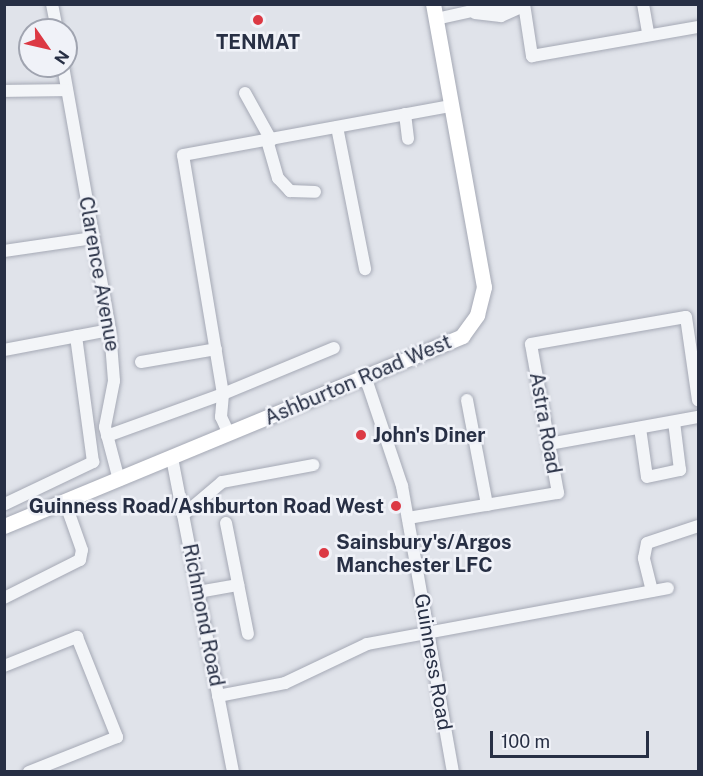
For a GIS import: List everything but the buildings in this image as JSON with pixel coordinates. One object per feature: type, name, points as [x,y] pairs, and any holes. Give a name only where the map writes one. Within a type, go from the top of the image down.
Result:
[{"type":"main road","name":"Ashburton Road West","points":[[4,526],[450,344],[470,325],[482,301],[434,12]]},
{"type":"street","points":[[643,4],[648,33]]},
{"type":"street","points":[[434,12],[501,16],[526,5],[531,56],[648,33],[699,27]]},
{"type":"street","name":"Clarence Avenue","points":[[65,78],[110,330],[114,381],[107,436],[119,480]]},
{"type":"street","points":[[4,91],[67,90]]},
{"type":"street","points":[[244,93],[269,140],[278,178],[290,191],[315,192]]},
{"type":"street","points":[[229,434],[221,417],[223,394],[183,155],[451,106]]},
{"type":"street","points":[[405,114],[408,139]]},
{"type":"street","points":[[337,128],[365,269]]},
{"type":"street","points":[[4,251],[93,238]]},
{"type":"street","name":"Astra Road","points":[[408,518],[558,493],[531,344],[686,317],[699,400]]},
{"type":"street","points":[[4,350],[110,330]]},
{"type":"street","points":[[5,504],[93,462],[76,336]]},
{"type":"street","points":[[107,436],[223,394],[334,348]]},
{"type":"street","points":[[141,362],[216,350]]},
{"type":"street","name":"Guinness Road","points":[[366,379],[390,437],[408,518],[453,771]]},
{"type":"street","points":[[467,400],[487,505]]},
{"type":"street","points":[[549,444],[699,417]]},
{"type":"street","points":[[640,428],[647,477],[680,470],[674,422]]},
{"type":"street","name":"Richmond Road","points":[[172,458],[233,771]]},
{"type":"street","points":[[183,515],[222,482],[313,465]]},
{"type":"street","points":[[4,598],[80,560],[82,550],[65,502]]},
{"type":"street","points":[[226,523],[248,634]]},
{"type":"street","points":[[652,591],[644,558],[647,543],[699,526]]},
{"type":"street","points":[[198,592],[238,585]]},
{"type":"street","points":[[218,696],[285,683],[367,644],[668,588]]},
{"type":"street","points":[[4,666],[77,637],[117,737],[29,771]]},
{"type":"place","name":"TENMAT","points":[[258,20]]},
{"type":"place","name":"John's Diner","points":[[361,435]]},
{"type":"place","name":"Guinness Road/Ashburton Road West","points":[[396,506]]},
{"type":"place","name":"Sainsbury's/Argos Manchester LFC","points":[[324,553]]}]
